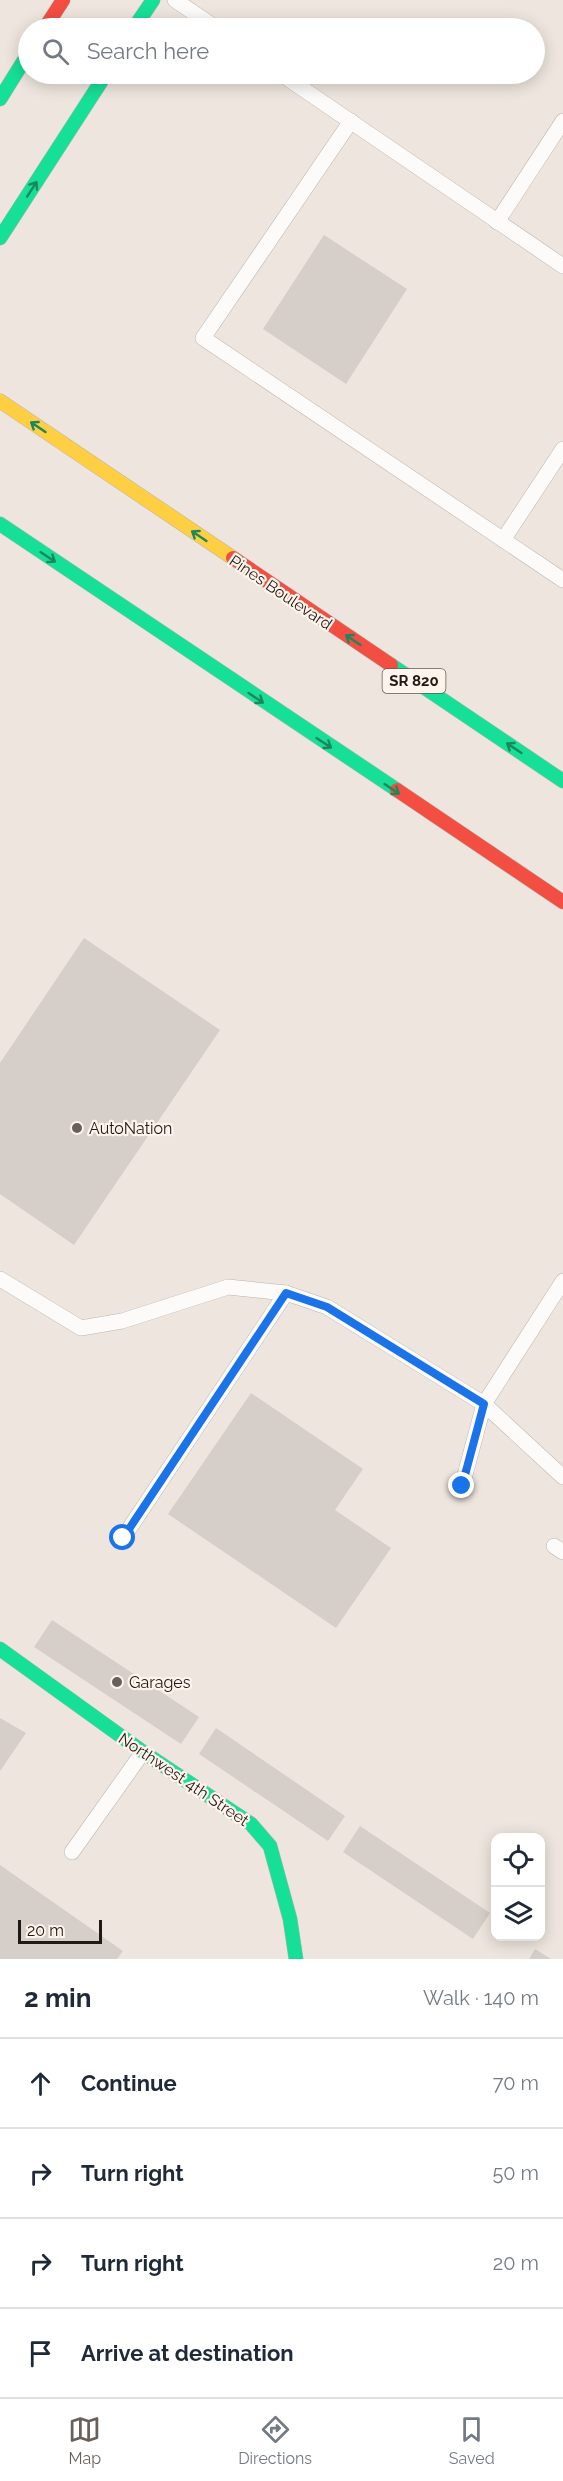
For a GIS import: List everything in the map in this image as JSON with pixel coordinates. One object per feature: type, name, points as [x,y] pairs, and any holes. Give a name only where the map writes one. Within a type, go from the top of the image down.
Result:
[{"type":"main road","points":[[51,18],[63,0]]},
{"type":"main road","points":[[141,18],[153,0]]},
{"type":"main road","points":[[0,99],[18,70]]},
{"type":"main road","points":[[0,238],[99,84]]},
{"type":"main road","name":"Pines Boulevard","points":[[0,401],[563,781]]},
{"type":"main road","points":[[0,524],[563,903]]},
{"type":"main road","name":"Northwest 4th Street","points":[[0,1649],[143,1752],[251,1824],[270,1846],[290,1919],[296,1959]]},
{"type":"lane","points":[[175,0],[201,18]]},
{"type":"lane","points":[[297,84],[563,266]]},
{"type":"lane","points":[[351,121],[203,338],[563,580]]},
{"type":"lane","points":[[497,222],[563,122]]},
{"type":"lane","points":[[503,540],[563,449]]},
{"type":"lane","points":[[0,1279],[81,1328],[122,1321],[228,1287],[286,1293],[327,1307],[484,1404],[563,1477]]},
{"type":"lane","points":[[462,1486],[484,1404],[563,1281]]},
{"type":"lane","points":[[123,1538],[286,1293]]},
{"type":"lane","points":[[72,1852],[143,1752]]},
{"type":"building","points":[[324,235],[407,289],[346,384],[263,329]]},
{"type":"building","name":"AutoNation","points":[[84,938],[220,1030],[74,1245],[0,1194],[0,1063]]},
{"type":"building","points":[[251,1393],[363,1469],[335,1510],[391,1548],[336,1628],[168,1514]]},
{"type":"building","name":"Garages","points":[[52,1620],[199,1717],[181,1744],[34,1647]]},
{"type":"building","points":[[0,1718],[26,1733],[0,1771]]},
{"type":"building","name":"Garages","points":[[216,1728],[345,1816],[328,1841],[199,1754]]},
{"type":"building","points":[[360,1826],[490,1913],[473,1939],[343,1852]]},
{"type":"building","points":[[0,1865],[123,1951],[117,1959],[0,1959]]},
{"type":"building","points":[[535,1949],[551,1959],[529,1959]]},
{"type":"traffic: fast","points":[[141,18],[153,0]]},
{"type":"traffic: fast","points":[[0,99],[18,70]]},
{"type":"traffic: fast","points":[[0,238],[100,84]]},
{"type":"traffic: fast","points":[[0,524],[397,790]]},
{"type":"traffic: fast","points":[[391,665],[563,781]]},
{"type":"traffic: fast","points":[[0,1649],[143,1752],[251,1824],[270,1846],[290,1919],[296,1959]]},
{"type":"traffic: slow","points":[[0,401],[233,558]]},
{"type":"traffic: jam","points":[[51,18],[63,0]]},
{"type":"traffic: jam","points":[[233,558],[391,665]]},
{"type":"traffic: jam","points":[[397,790],[563,902]]},
{"type":"place","name":"AutoNation","points":[[77,1128]]},
{"type":"place","name":"Garages","points":[[117,1682]]},
{"type":"route","points":[[123,1538],[286,1293],[327,1307],[484,1404],[462,1486]]}]
